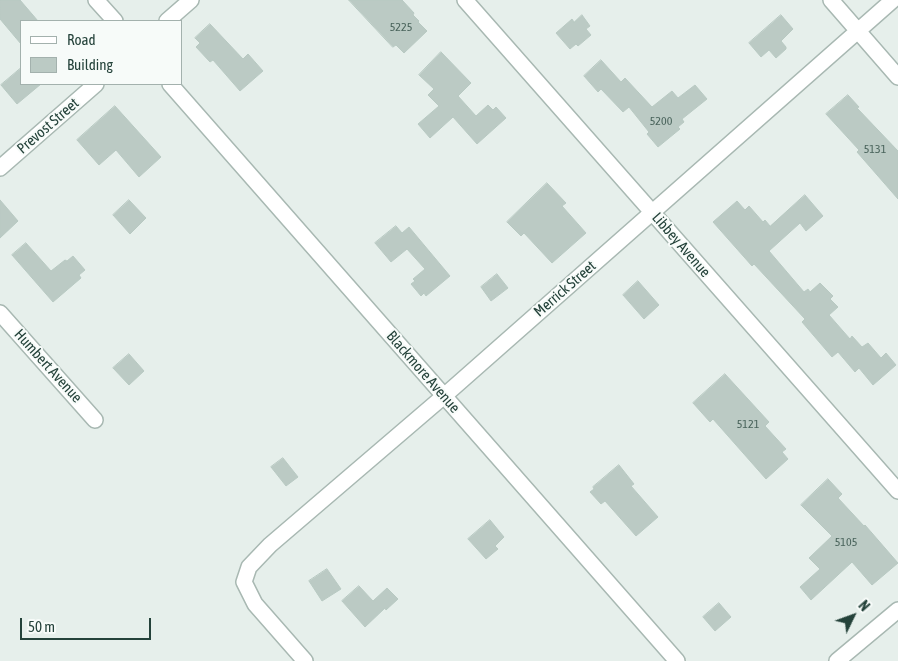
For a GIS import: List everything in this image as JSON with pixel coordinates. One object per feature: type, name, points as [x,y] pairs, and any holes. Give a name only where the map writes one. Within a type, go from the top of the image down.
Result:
[{"type":"street","points":[[96,0],[113,20]]},
{"type":"street","points":[[168,20],[190,0]]},
{"type":"street","name":"Libbey Avenue","points":[[465,0],[898,491]]},
{"type":"street","points":[[831,0],[898,77]]},
{"type":"street","name":"Merrick Street","points":[[305,661],[255,604],[244,582],[249,567],[270,545],[444,396],[893,0]]},
{"type":"street","name":"Prevost Street","points":[[0,168],[95,85]]},
{"type":"street","name":"Blackmore Avenue","points":[[171,85],[677,661]]},
{"type":"street","name":"Humbert Avenue","points":[[0,313],[95,420]]},
{"type":"street","points":[[837,661],[898,610]]},
{"type":"building","points":[[0,0],[20,0],[37,20],[20,20],[20,43],[0,19]]},
{"type":"building","points":[[349,0],[402,0],[427,31],[404,53],[396,45],[393,47]]},
{"type":"building","points":[[582,15],[590,26],[586,29],[591,35],[578,46],[576,44],[570,49],[556,33],[572,19],[574,22]]},
{"type":"building","points":[[781,15],[793,29],[781,41],[786,49],[776,58],[769,50],[761,57],[749,43]]},
{"type":"building","points":[[210,24],[243,59],[248,54],[263,71],[240,91],[213,60],[210,62],[196,47],[200,43],[195,38]]},
{"type":"building","points":[[441,52],[471,83],[458,96],[476,116],[488,105],[493,110],[496,107],[506,118],[477,144],[453,117],[430,138],[418,124],[439,106],[428,95],[434,89],[419,75]]},
{"type":"building","points":[[601,60],[621,82],[625,78],[652,107],[672,91],[678,98],[695,85],[707,99],[682,119],[684,122],[678,127],[680,129],[658,147],[647,134],[649,132],[629,107],[623,112],[601,89],[598,92],[584,76]]},
{"type":"building","points":[[20,69],[20,85],[40,85],[17,104],[1,85]]},
{"type":"building","points":[[848,95],[859,107],[857,108],[898,151],[898,199],[857,152],[859,150],[826,114]]},
{"type":"building","points":[[115,106],[161,157],[139,177],[116,150],[99,165],[77,140]]},
{"type":"building","points":[[547,183],[566,203],[562,206],[586,233],[552,263],[524,233],[521,236],[507,222]]},
{"type":"building","points":[[805,195],[823,216],[806,231],[800,223],[769,251],[804,292],[808,289],[810,292],[820,283],[833,296],[830,299],[838,307],[829,315],[850,339],[852,336],[862,347],[868,343],[881,358],[886,353],[896,365],[873,385],[859,368],[855,372],[838,352],[832,357],[802,322],[805,319],[754,264],[752,266],[713,222],[737,201],[745,210],[749,206],[763,222],[765,220],[770,226]]},
{"type":"building","points":[[0,200],[18,221],[0,238]]},
{"type":"building","points":[[129,200],[146,218],[130,234],[113,215]]},
{"type":"building","points":[[396,226],[402,233],[409,227],[450,276],[426,296],[424,293],[421,296],[411,284],[415,281],[413,279],[425,269],[407,249],[391,262],[375,243]]},
{"type":"building","points":[[26,243],[51,271],[73,256],[85,270],[79,275],[81,278],[53,302],[12,255]]},
{"type":"building","points":[[497,274],[508,288],[491,301],[481,287]]},
{"type":"building","points":[[638,281],[659,305],[644,319],[623,295]]},
{"type":"building","points":[[129,354],[144,371],[129,385],[113,368]]},
{"type":"building","points":[[725,374],[769,422],[765,426],[786,449],[782,452],[788,459],[766,479],[713,419],[710,422],[693,403]]},
{"type":"building","points":[[283,458],[298,477],[286,486],[271,467]]},
{"type":"building","points":[[619,465],[634,484],[631,486],[658,517],[636,536],[605,501],[601,504],[590,492],[594,489],[593,487]]},
{"type":"building","points":[[828,479],[842,494],[838,498],[865,525],[898,563],[872,585],[852,562],[811,600],[800,587],[820,569],[809,558],[832,536],[801,505]]},
{"type":"building","points":[[490,520],[504,537],[495,546],[498,549],[486,559],[468,539]]},
{"type":"building","points":[[327,569],[341,589],[322,601],[309,581]]},
{"type":"building","points":[[359,586],[373,601],[387,588],[398,599],[386,610],[385,608],[365,627],[342,601]]},
{"type":"building","points":[[719,603],[731,617],[715,631],[703,617]]}]
